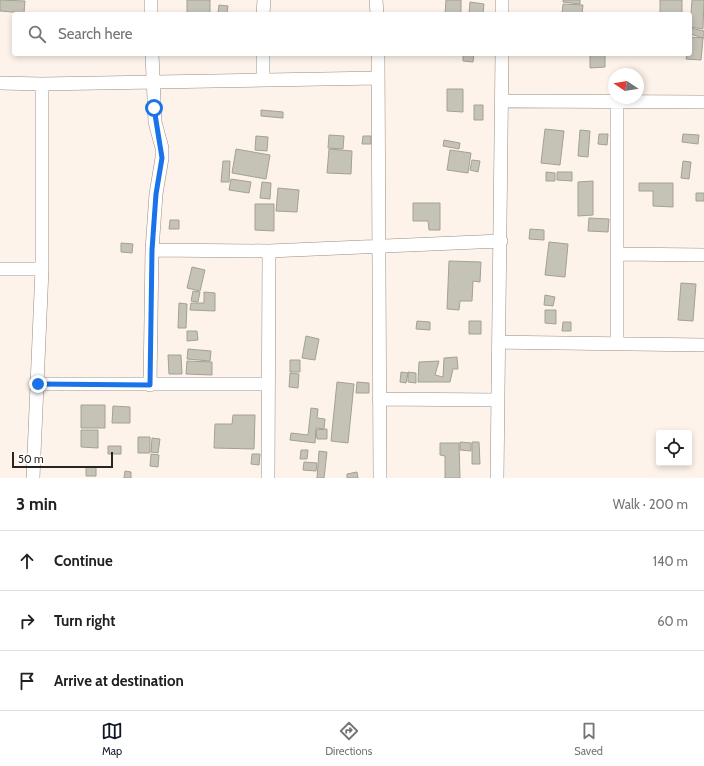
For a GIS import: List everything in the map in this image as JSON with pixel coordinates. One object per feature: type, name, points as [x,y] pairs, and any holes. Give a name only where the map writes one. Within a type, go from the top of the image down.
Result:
[{"type":"street","points":[[151,0],[151,12]]},
{"type":"street","points":[[263,12],[264,0]]},
{"type":"street","points":[[376,0],[377,12]]},
{"type":"street","points":[[502,0],[502,12]]},
{"type":"street","points":[[150,385],[152,250],[156,194],[162,158],[162,148],[155,122],[152,83],[152,56]]},
{"type":"street","points":[[263,56],[263,80]]},
{"type":"street","points":[[378,56],[380,478]]},
{"type":"street","points":[[498,478],[502,56]]},
{"type":"street","points":[[0,83],[152,83],[378,78]]},
{"type":"street","points":[[33,478],[42,269],[42,84]]},
{"type":"street","points":[[502,101],[608,101]]},
{"type":"street","points":[[644,101],[704,102]]},
{"type":"street","points":[[617,104],[617,344]]},
{"type":"street","points":[[152,250],[269,251],[501,241]]},
{"type":"street","points":[[268,478],[269,251]]},
{"type":"street","points":[[617,254],[704,255]]},
{"type":"street","points":[[0,269],[42,269]]},
{"type":"street","points":[[499,342],[704,345]]},
{"type":"street","points":[[38,384],[268,384]]},
{"type":"street","points":[[379,399],[498,400]]},
{"type":"building","points":[[0,0],[25,1],[24,12],[0,11]]},
{"type":"building","points":[[187,0],[210,0],[210,12],[187,12]]},
{"type":"building","points":[[446,0],[461,0],[461,12],[445,12]]},
{"type":"building","points":[[563,0],[580,0],[580,4],[563,2]]},
{"type":"building","points":[[660,0],[682,0],[682,12],[660,12]]},
{"type":"building","points":[[692,0],[704,0],[703,29],[692,27]]},
{"type":"building","points":[[470,2],[484,4],[483,12],[469,12]]},
{"type":"building","points":[[563,4],[583,5],[582,12],[562,12]]},
{"type":"building","points":[[219,5],[228,6],[227,12],[218,12]]},
{"type":"building","points":[[692,28],[704,31],[704,38],[692,35]]},
{"type":"building","points":[[692,37],[703,38],[701,60],[686,59],[687,56],[692,56]]},
{"type":"building","points":[[463,56],[474,56],[473,62],[463,61]]},
{"type":"building","points":[[590,56],[605,56],[605,67],[590,68]]},
{"type":"building","points":[[447,89],[463,89],[463,112],[447,111]]},
{"type":"building","points":[[474,105],[483,105],[483,120],[474,120]]},
{"type":"building","points":[[261,110],[283,112],[283,118],[261,116]]},
{"type":"building","points":[[545,129],[564,131],[560,165],[541,163]]},
{"type":"building","points":[[580,130],[590,131],[588,157],[578,156]]},
{"type":"building","points":[[599,134],[608,134],[607,145],[598,144]]},
{"type":"building","points":[[683,134],[699,135],[698,144],[682,142]]},
{"type":"building","points":[[329,135],[344,136],[343,149],[328,148]]},
{"type":"building","points":[[256,136],[268,137],[267,151],[255,150]]},
{"type":"building","points":[[363,136],[371,136],[371,144],[362,144]]},
{"type":"building","points":[[444,140],[460,143],[459,149],[443,146]]},
{"type":"building","points":[[236,149],[270,155],[266,179],[232,173]]},
{"type":"building","points":[[329,149],[352,151],[351,174],[327,173]]},
{"type":"building","points":[[450,150],[471,153],[468,173],[447,170]]},
{"type":"building","points":[[472,160],[480,161],[478,172],[470,170]]},
{"type":"building","points":[[223,161],[230,161],[229,182],[221,182]]},
{"type":"building","points":[[683,161],[691,162],[689,179],[681,178]]},
{"type":"building","points":[[546,172],[555,173],[555,181],[546,181]]},
{"type":"building","points":[[557,172],[572,172],[572,181],[557,180]]},
{"type":"building","points":[[231,179],[251,182],[249,193],[229,190]]},
{"type":"building","points":[[593,181],[593,215],[578,216],[578,182]]},
{"type":"building","points":[[262,182],[271,183],[270,199],[260,198]]},
{"type":"building","points":[[639,183],[673,183],[673,207],[653,206],[653,191],[639,191]]},
{"type":"building","points":[[278,188],[299,190],[297,212],[276,211]]},
{"type":"building","points":[[696,193],[704,193],[704,201],[696,201]]},
{"type":"building","points":[[413,203],[440,203],[440,230],[429,230],[428,221],[413,221]]},
{"type":"building","points":[[255,204],[274,204],[274,231],[255,230]]},
{"type":"building","points":[[589,218],[609,219],[608,232],[588,231]]},
{"type":"building","points":[[170,220],[179,220],[179,229],[169,229]]},
{"type":"building","points":[[530,229],[544,230],[544,240],[529,239]]},
{"type":"building","points":[[549,242],[568,244],[565,277],[545,275]]},
{"type":"building","points":[[121,243],[133,244],[132,253],[121,252]]},
{"type":"building","points":[[449,261],[481,262],[480,282],[473,281],[472,301],[460,301],[459,310],[447,309]]},
{"type":"building","points":[[192,267],[205,270],[200,291],[187,288]]},
{"type":"building","points":[[681,283],[696,284],[693,321],[678,320]]},
{"type":"building","points":[[193,291],[200,292],[198,302],[191,301]]},
{"type":"building","points":[[204,292],[215,293],[215,311],[190,310],[191,303],[204,303]]},
{"type":"building","points":[[545,295],[555,297],[553,306],[544,305]]},
{"type":"building","points":[[179,303],[187,304],[186,328],[178,328]]},
{"type":"building","points":[[545,310],[556,310],[556,324],[545,323]]},
{"type":"building","points":[[417,321],[430,322],[430,330],[416,329]]},
{"type":"building","points":[[469,321],[481,321],[481,334],[469,334]]},
{"type":"building","points":[[563,322],[571,322],[571,331],[562,331]]},
{"type":"building","points":[[187,331],[197,331],[198,340],[187,341]]},
{"type":"building","points":[[306,336],[319,339],[315,360],[302,358]]},
{"type":"building","points":[[188,349],[211,351],[210,361],[187,359]]},
{"type":"building","points":[[168,355],[181,355],[182,374],[169,374]]},
{"type":"building","points":[[457,357],[458,369],[453,369],[450,382],[418,382],[419,362],[439,361],[435,375],[443,377],[444,358]]},
{"type":"building","points":[[290,360],[300,360],[300,372],[290,372]]},
{"type":"building","points":[[187,361],[212,362],[212,375],[186,374]]},
{"type":"building","points":[[401,372],[408,373],[406,383],[400,382]]},
{"type":"building","points":[[408,372],[416,373],[416,383],[408,382]]},
{"type":"building","points":[[290,373],[299,374],[298,388],[289,387]]},
{"type":"building","points":[[337,382],[354,384],[348,443],[331,441]]},
{"type":"building","points":[[357,382],[369,383],[369,393],[356,393]]},
{"type":"building","points":[[81,405],[105,405],[105,428],[81,428]]},
{"type":"building","points":[[113,406],[130,407],[130,423],[112,423]]},
{"type":"building","points":[[311,408],[318,409],[317,418],[325,419],[324,429],[316,428],[315,443],[290,440],[291,433],[308,435]]},
{"type":"building","points":[[233,415],[255,415],[254,449],[214,448],[215,424],[232,424]]},
{"type":"building","points":[[327,429],[327,439],[317,439],[316,430]]},
{"type":"building","points":[[81,430],[98,430],[98,448],[81,447]]},
{"type":"building","points":[[138,437],[150,437],[150,453],[138,453]]},
{"type":"building","points":[[152,438],[160,439],[158,453],[151,452]]},
{"type":"building","points":[[460,442],[471,443],[471,451],[460,450]]},
{"type":"building","points":[[472,442],[479,442],[480,464],[472,464]]},
{"type":"building","points":[[440,443],[459,443],[460,478],[445,478],[445,456],[440,455]]},
{"type":"building","points":[[108,446],[121,446],[121,454],[108,454]]},
{"type":"building","points":[[301,450],[308,450],[307,459],[300,459]]},
{"type":"building","points":[[319,451],[327,452],[324,478],[317,478]]},
{"type":"building","points":[[151,454],[159,455],[158,467],[150,466]]},
{"type":"building","points":[[252,454],[260,454],[259,465],[251,464]]},
{"type":"building","points":[[304,462],[317,463],[316,471],[303,470]]},
{"type":"building","points":[[86,467],[96,467],[96,476],[86,476]]},
{"type":"building","points":[[125,471],[131,472],[131,478],[124,478]]},
{"type":"building","points":[[357,472],[358,478],[347,478],[347,474]]},
{"type":"route","points":[[38,384],[150,385],[152,250],[156,194],[162,158],[162,148],[155,122],[154,108]]}]
